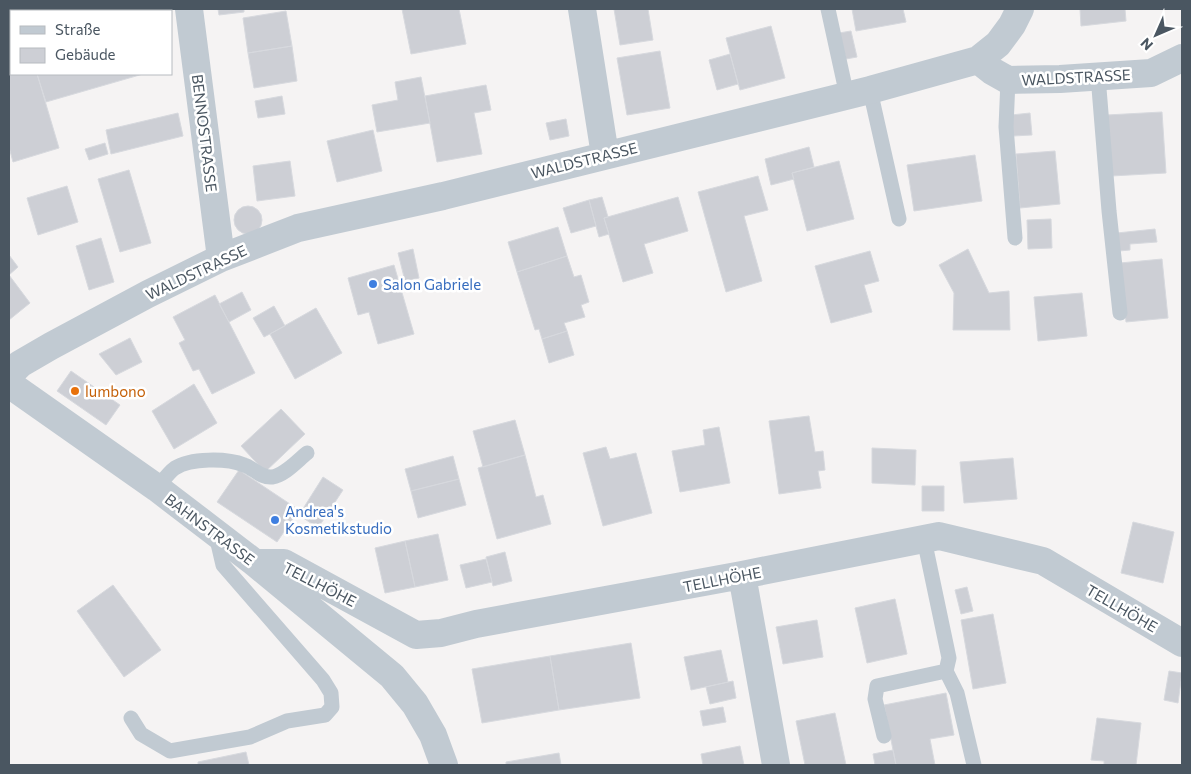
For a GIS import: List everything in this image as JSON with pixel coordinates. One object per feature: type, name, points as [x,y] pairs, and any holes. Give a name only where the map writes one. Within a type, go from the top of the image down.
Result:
[{"type":"street","name":"BENNOSTRASSE","points":[[188,9],[221,258]]},
{"type":"street","points":[[582,9],[605,155]]},
{"type":"street","points":[[978,60],[998,44],[1020,9]]},
{"type":"street","name":"WALDSTRASSE","points":[[9,375],[20,364],[50,346],[148,294],[221,258],[298,228],[443,196],[859,93],[978,60],[1008,80],[1151,73],[1182,58]]},
{"type":"street","name":"BAHNSTRASSE","points":[[9,384],[158,488],[255,563],[392,676],[415,704],[433,735],[444,765]]},
{"type":"street","name":"TELLHÖHE","points":[[255,563],[284,563],[416,635],[441,633],[476,624],[742,575],[939,536],[1043,562],[1182,643]]},
{"type":"street","points":[[742,575],[776,765]]},
{"type":"lane","points":[[828,9],[859,93],[899,219]]},
{"type":"lane","points":[[1098,76],[1109,211],[1120,313]]},
{"type":"lane","points":[[1008,80],[1006,128],[1015,238]]},
{"type":"lane","points":[[158,488],[177,466],[195,461],[227,461],[244,465],[264,477],[282,473],[307,453]]},
{"type":"lane","points":[[131,718],[141,734],[170,751],[250,736],[287,721],[325,715],[332,707],[331,692],[323,680],[223,564],[216,534]]},
{"type":"lane","points":[[924,539],[949,658],[946,671],[957,693],[974,765]]},
{"type":"lane","points":[[884,736],[875,699],[876,686],[946,671]]},
{"type":"building","points":[[218,9],[244,9],[244,12],[219,15]]},
{"type":"building","points":[[402,9],[459,9],[466,44],[411,54]]},
{"type":"building","points":[[614,9],[648,9],[653,40],[620,45]]},
{"type":"building","points":[[852,9],[903,9],[906,22],[856,31]]},
{"type":"building","points":[[1080,9],[1125,9],[1126,21],[1081,26]]},
{"type":"building","points":[[286,11],[292,46],[248,53],[243,18]]},
{"type":"building","points":[[771,26],[785,78],[740,90],[726,38]]},
{"type":"building","points":[[851,31],[857,57],[846,59],[839,33]]},
{"type":"building","points":[[292,46],[297,81],[254,88],[248,53]]},
{"type":"building","points":[[660,51],[670,108],[627,115],[617,58]]},
{"type":"building","points":[[730,54],[738,84],[717,90],[709,60]]},
{"type":"building","points":[[9,68],[10,75],[37,75],[59,148],[13,162],[9,147]]},
{"type":"building","points":[[37,75],[140,75],[46,102]]},
{"type":"building","points":[[421,77],[430,123],[377,132],[372,105],[398,100],[395,82]]},
{"type":"building","points":[[486,85],[491,110],[474,113],[482,154],[437,162],[425,96]]},
{"type":"building","points":[[282,96],[285,114],[258,118],[255,101]]},
{"type":"building","points":[[1162,112],[1166,173],[1111,176],[1107,115]]},
{"type":"building","points":[[178,113],[183,136],[111,154],[106,130]]},
{"type":"building","points":[[1030,113],[1032,135],[1013,136],[1011,115]]},
{"type":"building","points":[[566,119],[569,136],[550,140],[546,123]]},
{"type":"building","points":[[373,130],[382,171],[337,182],[327,141]]},
{"type":"building","points":[[105,143],[108,154],[89,160],[85,149]]},
{"type":"building","points":[[809,147],[814,167],[792,173],[794,179],[771,185],[765,159]]},
{"type":"building","points":[[1055,151],[1060,204],[1020,208],[1016,154]]},
{"type":"building","points":[[975,155],[982,201],[914,211],[907,165]]},
{"type":"building","points":[[290,161],[295,196],[257,201],[253,166]]},
{"type":"building","points":[[839,161],[854,219],[807,231],[792,173]]},
{"type":"building","points":[[129,170],[151,243],[120,252],[98,179]]},
{"type":"building","points":[[758,176],[768,210],[744,216],[762,281],[726,292],[698,192]]},
{"type":"building","points":[[67,186],[78,222],[38,235],[27,198]]},
{"type":"building","points":[[602,197],[608,217],[604,218],[609,234],[599,237],[589,200]]},
{"type":"building","points":[[678,197],[688,231],[644,244],[653,273],[623,282],[604,218]]},
{"type":"building","points":[[589,200],[596,226],[571,233],[563,208]]},
{"type":"building","points":[[248,206],[258,210],[262,220],[258,230],[248,234],[238,230],[234,220],[238,210]]},
{"type":"building","points":[[1051,219],[1052,248],[1028,249],[1027,220]]},
{"type":"building","points":[[558,227],[567,256],[517,272],[508,242]]},
{"type":"building","points":[[1155,229],[1157,242],[1130,244],[1130,250],[1119,251],[1117,233]]},
{"type":"building","points":[[101,238],[114,282],[89,290],[76,246]]},
{"type":"building","points":[[413,249],[419,278],[405,281],[398,253]]},
{"type":"building","points":[[968,249],[989,293],[1009,291],[1010,330],[953,330],[954,293],[939,265]]},
{"type":"building","points":[[870,251],[879,281],[864,285],[872,312],[831,323],[815,266]]},
{"type":"building","points":[[9,255],[18,267],[9,275]]},
{"type":"building","points":[[567,256],[574,277],[581,275],[589,302],[581,305],[585,317],[564,323],[567,331],[542,339],[539,329],[535,330],[517,272]]},
{"type":"building","points":[[1162,259],[1168,318],[1126,322],[1120,263]]},
{"type":"building","points":[[394,265],[414,334],[378,344],[369,312],[358,315],[348,278]]},
{"type":"building","points":[[9,275],[30,303],[9,320]]},
{"type":"building","points":[[242,292],[251,310],[229,322],[219,304]]},
{"type":"building","points":[[1082,293],[1087,336],[1038,341],[1034,297]]},
{"type":"building","points":[[215,295],[255,373],[212,394],[199,369],[193,371],[179,343],[185,340],[173,317]]},
{"type":"building","points":[[274,306],[285,326],[264,337],[253,318]]},
{"type":"building","points":[[316,308],[342,353],[295,379],[270,334]]},
{"type":"building","points":[[567,331],[574,355],[549,363],[542,339]]},
{"type":"building","points":[[130,338],[142,362],[116,375],[99,354]]},
{"type":"building","points":[[71,371],[120,405],[106,425],[57,391]]},
{"type":"building","points":[[194,384],[217,423],[174,449],[152,411]]},
{"type":"building","points":[[281,409],[305,434],[265,472],[241,446]]},
{"type":"building","points":[[809,416],[815,452],[823,451],[825,470],[818,471],[821,488],[779,494],[769,421]]},
{"type":"building","points":[[515,420],[525,455],[483,467],[473,431]]},
{"type":"building","points":[[719,427],[730,483],[680,492],[672,451],[705,445],[703,430]]},
{"type":"building","points":[[606,447],[610,459],[636,453],[652,513],[603,526],[583,453]]},
{"type":"building","points":[[872,448],[916,450],[915,485],[872,483]]},
{"type":"building","points":[[525,455],[536,497],[543,495],[551,524],[497,539],[478,468]]},
{"type":"building","points":[[453,456],[459,479],[411,491],[405,469]]},
{"type":"building","points":[[1013,458],[1017,499],[964,503],[960,462]]},
{"type":"building","points":[[239,470],[299,510],[277,542],[217,502]]},
{"type":"building","points":[[323,477],[343,490],[318,528],[299,515]]},
{"type":"building","points":[[459,479],[466,505],[418,518],[411,491]]},
{"type":"building","points":[[922,486],[944,486],[944,511],[922,511]]},
{"type":"building","points":[[1133,522],[1174,532],[1163,583],[1121,573]]},
{"type":"building","points":[[438,534],[448,580],[415,587],[405,541]]},
{"type":"building","points":[[405,541],[415,587],[385,593],[375,548]]},
{"type":"building","points":[[505,552],[512,581],[493,586],[486,557]]},
{"type":"building","points":[[486,559],[492,582],[466,588],[460,565]]},
{"type":"building","points":[[113,585],[161,650],[124,677],[77,611]]},
{"type":"building","points":[[967,587],[973,611],[961,614],[955,590]]},
{"type":"building","points":[[895,599],[907,654],[867,663],[855,608]]},
{"type":"building","points":[[993,614],[1006,683],[973,689],[961,620]]},
{"type":"building","points":[[817,620],[823,657],[783,664],[776,627]]},
{"type":"building","points":[[631,643],[640,698],[559,710],[550,656]]},
{"type":"building","points":[[721,650],[728,682],[691,690],[684,657]]},
{"type":"building","points":[[550,656],[559,710],[482,723],[472,669]]},
{"type":"building","points":[[1169,671],[1182,673],[1178,703],[1164,700]]},
{"type":"building","points":[[733,681],[736,698],[710,704],[706,687]]},
{"type":"building","points":[[946,693],[954,735],[930,739],[935,765],[896,765],[884,705]]},
{"type":"building","points":[[723,707],[726,722],[703,726],[700,711]]},
{"type":"building","points":[[835,713],[846,765],[805,765],[796,721]]},
{"type":"building","points":[[1097,718],[1141,723],[1136,765],[1104,765],[1104,761],[1091,760]]},
{"type":"building","points":[[740,746],[744,765],[703,765],[701,754]]},
{"type":"building","points":[[893,750],[896,765],[875,765],[873,754]]},
{"type":"building","points":[[246,752],[249,765],[198,765],[198,762]]},
{"type":"building","points":[[559,753],[561,765],[506,765],[506,762]]},
{"type":"place","name":"Salon Gabriele","points":[[373,284]]},
{"type":"place","name":"lumbono","points":[[75,391]]},
{"type":"place","name":"Andrea's Kosmetikstudio","points":[[275,520]]}]
